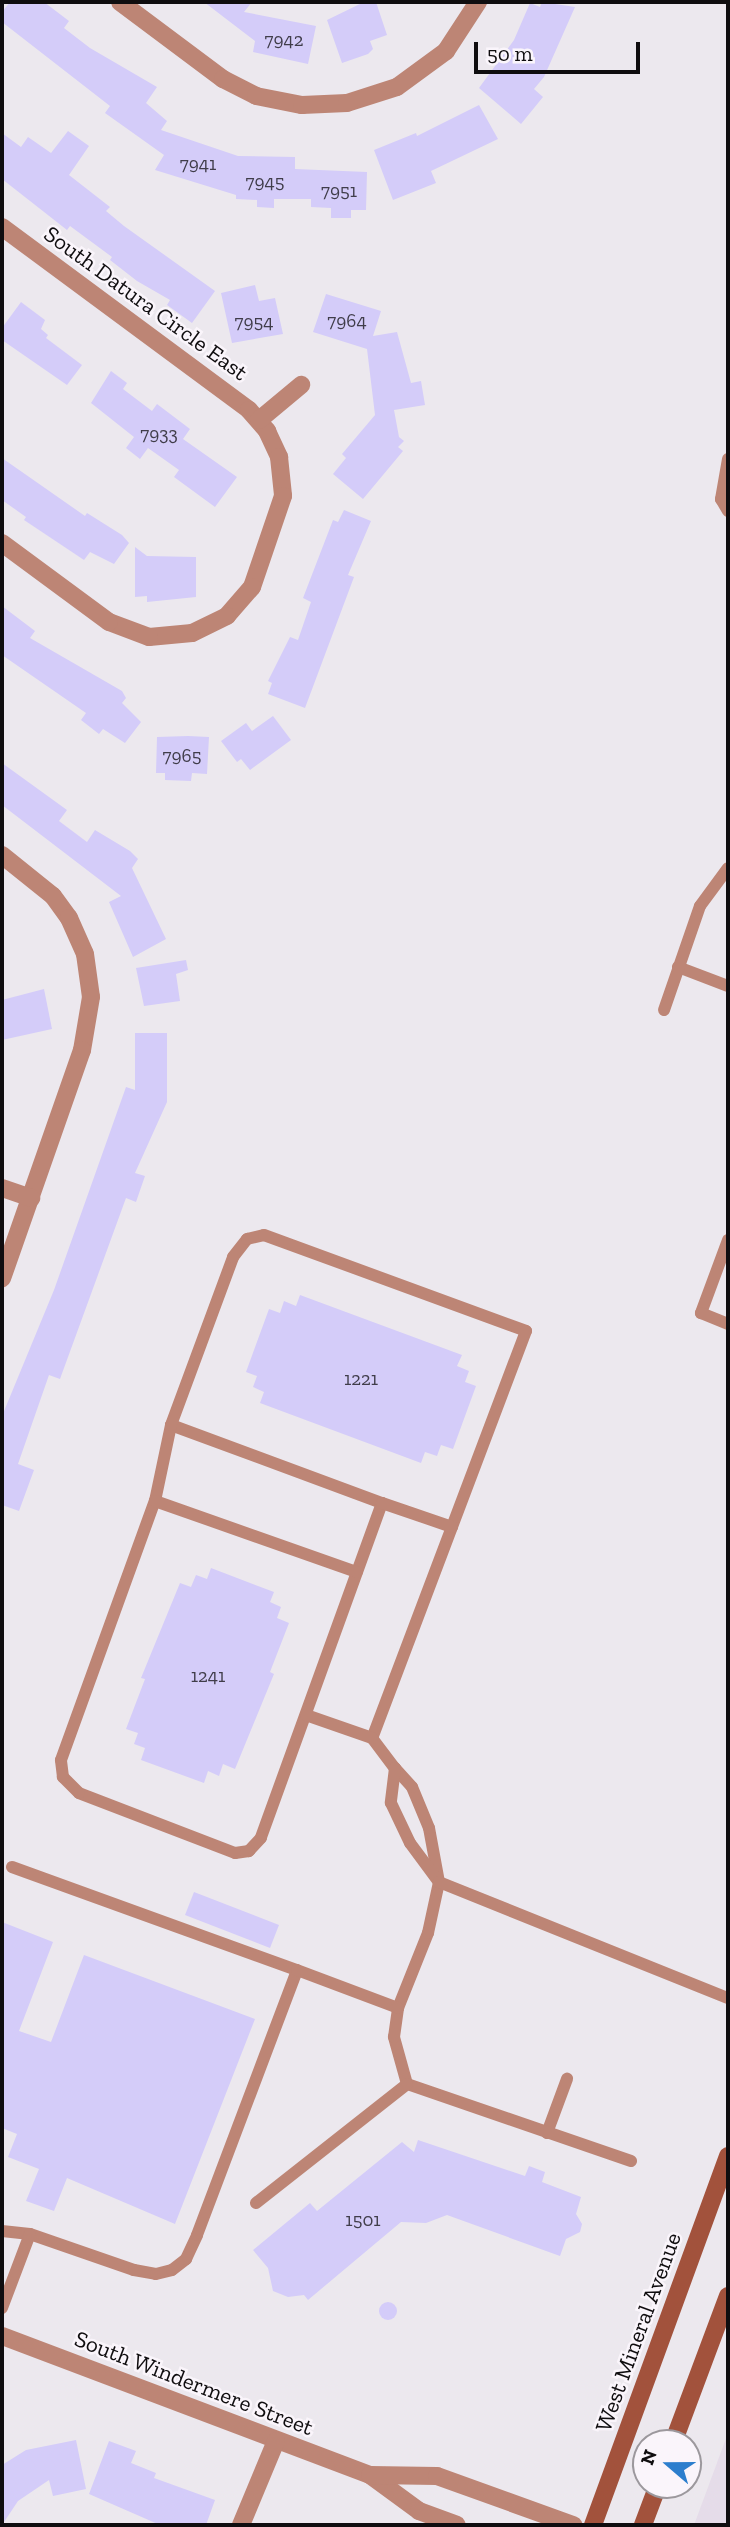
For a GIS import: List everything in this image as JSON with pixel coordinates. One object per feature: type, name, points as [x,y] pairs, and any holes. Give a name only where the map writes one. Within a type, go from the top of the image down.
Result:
[{"type":"main road","name":"West Mineral Avenue","points":[[593,2525],[728,2156]]},
{"type":"main road","points":[[678,2429],[728,2296]]},
{"type":"main road","points":[[643,2525],[653,2499]]},
{"type":"street","points":[[120,2],[223,79],[256,96],[302,105],[347,103],[397,87],[446,51],[478,2]]},
{"type":"street","name":"South Datura Circle East","points":[[2,228],[259,421],[279,457],[283,496],[256,578],[239,605],[213,625],[192,634],[149,637],[109,622],[2,542]]},
{"type":"street","points":[[259,421],[302,385]]},
{"type":"street","points":[[2,855],[53,896],[85,954],[91,997],[88,1029],[2,1278]]},
{"type":"street","points":[[2,1188],[31,1198]]},
{"type":"street","name":"South Windermere Street","points":[[2,2336],[370,2475],[419,2511],[457,2525]]},
{"type":"street","points":[[241,2525],[276,2441]]},
{"type":"street","name":"South Windermere Street","points":[[370,2475],[437,2476],[573,2525]]},
{"type":"lane","points":[[728,459],[721,499],[728,511]]},
{"type":"lane","points":[[664,1010],[700,906],[728,868]]},
{"type":"lane","points":[[678,967],[728,986]]},
{"type":"lane","points":[[372,1738],[526,1331],[264,1235],[247,1239],[233,1256],[171,1425],[155,1501],[61,1759],[63,1777],[79,1793],[235,1853],[249,1851],[261,1838],[383,1503]]},
{"type":"lane","points":[[728,1240],[701,1314],[728,1324]]},
{"type":"lane","points":[[171,1425],[452,1527]]},
{"type":"lane","points":[[155,1501],[357,1572]]},
{"type":"lane","points":[[306,1715],[372,1738],[412,1787],[429,1828],[439,1882],[428,1933],[398,2008],[394,2037],[407,2084]]},
{"type":"lane","points":[[395,1768],[391,1803],[410,1843],[439,1882],[728,1998]]},
{"type":"lane","points":[[12,1867],[398,2008]]},
{"type":"lane","points":[[3,2235],[30,2234],[156,2274],[172,2270],[186,2259],[297,1970]]},
{"type":"lane","points":[[547,2133],[567,2079]]},
{"type":"lane","points":[[407,2084],[631,2161]]},
{"type":"lane","points":[[256,2203],[407,2084]]},
{"type":"lane","points":[[2,2308],[30,2234]]},
{"type":"shaded area","points":[[728,2433],[728,2525],[694,2525]]},
{"type":"building","points":[[10,2],[44,2],[69,21],[64,28],[90,48],[157,87],[146,103],[167,121],[161,130],[238,156],[295,157],[295,169],[367,172],[366,210],[351,210],[351,218],[331,218],[331,208],[311,207],[311,199],[274,199],[274,208],[257,207],[257,200],[236,199],[236,195],[155,170],[164,155],[105,113],[110,106],[2,22],[2,12]]},
{"type":"building","points":[[204,2],[252,2],[244,12],[316,26],[308,64],[253,52],[255,41]]},
{"type":"building","points":[[364,2],[376,2],[387,35],[370,41],[373,49],[368,54],[342,63],[327,20]]},
{"type":"building","points":[[542,2],[575,7],[544,77],[534,89],[543,97],[521,124],[479,88],[514,40],[530,3],[540,7]]},
{"type":"building","points":[[479,105],[498,139],[431,171],[436,183],[393,200],[374,150],[416,133],[417,136]]},
{"type":"building","points":[[68,131],[89,146],[69,175],[110,207],[106,211],[124,226],[215,291],[192,323],[167,305],[170,300],[137,281],[110,260],[112,257],[70,226],[67,230],[2,179],[2,133],[21,147],[28,137],[51,153]]},
{"type":"building","points":[[255,285],[259,301],[275,298],[283,334],[232,343],[221,293]]},
{"type":"building","points":[[326,294],[381,311],[373,336],[397,332],[411,383],[421,381],[425,405],[394,410],[399,437],[404,441],[398,447],[403,451],[363,499],[333,474],[346,458],[342,454],[375,415],[367,349],[313,332]]},
{"type":"building","points":[[21,302],[45,320],[41,329],[48,335],[46,338],[82,365],[67,385],[2,340],[2,328]]},
{"type":"building","points":[[111,371],[127,383],[123,389],[152,411],[157,404],[190,429],[183,439],[237,477],[215,507],[174,477],[179,470],[148,448],[140,459],[126,448],[134,437],[91,403]]},
{"type":"building","points":[[2,458],[85,516],[87,513],[122,535],[129,543],[114,564],[90,552],[84,560],[24,520],[26,517],[2,500]]},
{"type":"building","points":[[344,510],[371,521],[348,575],[354,577],[305,708],[268,694],[272,683],[268,681],[290,637],[298,640],[311,602],[303,598],[333,520],[338,522]]},
{"type":"building","points":[[135,547],[147,556],[196,557],[196,597],[147,602],[147,596],[135,597]]},
{"type":"building","points":[[2,606],[35,631],[30,638],[122,691],[126,698],[122,703],[141,722],[125,743],[103,729],[99,734],[81,720],[86,713],[2,655]]},
{"type":"building","points":[[273,716],[291,740],[250,770],[241,759],[237,762],[221,741],[246,723],[252,731]]},
{"type":"building","points":[[157,737],[209,737],[207,774],[192,773],[191,781],[165,780],[165,773],[156,773]]},
{"type":"building","points":[[2,763],[67,810],[59,821],[87,842],[95,830],[130,851],[138,859],[132,868],[166,939],[133,957],[109,902],[121,896],[2,805]]},
{"type":"building","points":[[186,960],[188,970],[176,974],[180,1001],[144,1006],[136,968]]},
{"type":"building","points":[[44,989],[52,1029],[2,1040],[2,1000]]},
{"type":"building","points":[[135,1033],[167,1033],[167,1102],[135,1173],[145,1176],[136,1202],[126,1198],[60,1379],[49,1375],[18,1464],[34,1470],[19,1511],[2,1505],[2,1416],[54,1290],[126,1087],[135,1090]]},
{"type":"building","points":[[300,1295],[462,1355],[457,1366],[469,1371],[465,1382],[476,1386],[453,1449],[441,1445],[437,1456],[425,1452],[421,1463],[260,1403],[264,1392],[253,1387],[257,1376],[246,1372],[269,1309],[280,1313],[284,1301],[296,1306]]},
{"type":"building","points":[[211,1568],[274,1592],[270,1602],[281,1607],[277,1618],[289,1623],[270,1672],[274,1674],[235,1769],[223,1764],[219,1776],[208,1771],[204,1783],[141,1760],[145,1748],[134,1744],[138,1733],[126,1729],[145,1679],[141,1678],[180,1583],[191,1587],[196,1575],[207,1579]]},
{"type":"building","points":[[194,1892],[279,1925],[270,1948],[185,1915]]},
{"type":"building","points":[[2,1922],[53,1942],[19,2031],[51,2042],[84,1955],[255,2019],[175,2224],[67,2178],[54,2211],[26,2201],[39,2169],[8,2157],[17,2134],[2,2128]]},
{"type":"building","points":[[418,2140],[525,2176],[529,2166],[545,2172],[542,2182],[581,2197],[576,2214],[582,2224],[580,2232],[566,2239],[560,2256],[447,2215],[426,2223],[401,2222],[308,2300],[304,2295],[288,2297],[273,2291],[268,2268],[253,2250],[310,2203],[317,2211],[402,2142],[414,2152]]},
{"type":"building","points":[[384,2302],[392,2302],[397,2311],[395,2318],[384,2320],[379,2315],[379,2307]]},
{"type":"building","points":[[76,2440],[86,2489],[53,2496],[49,2480],[18,2501],[2,2525],[2,2465],[26,2450]]},
{"type":"building","points":[[109,2441],[136,2451],[131,2463],[156,2473],[154,2478],[215,2500],[206,2525],[160,2525],[89,2494]]}]
